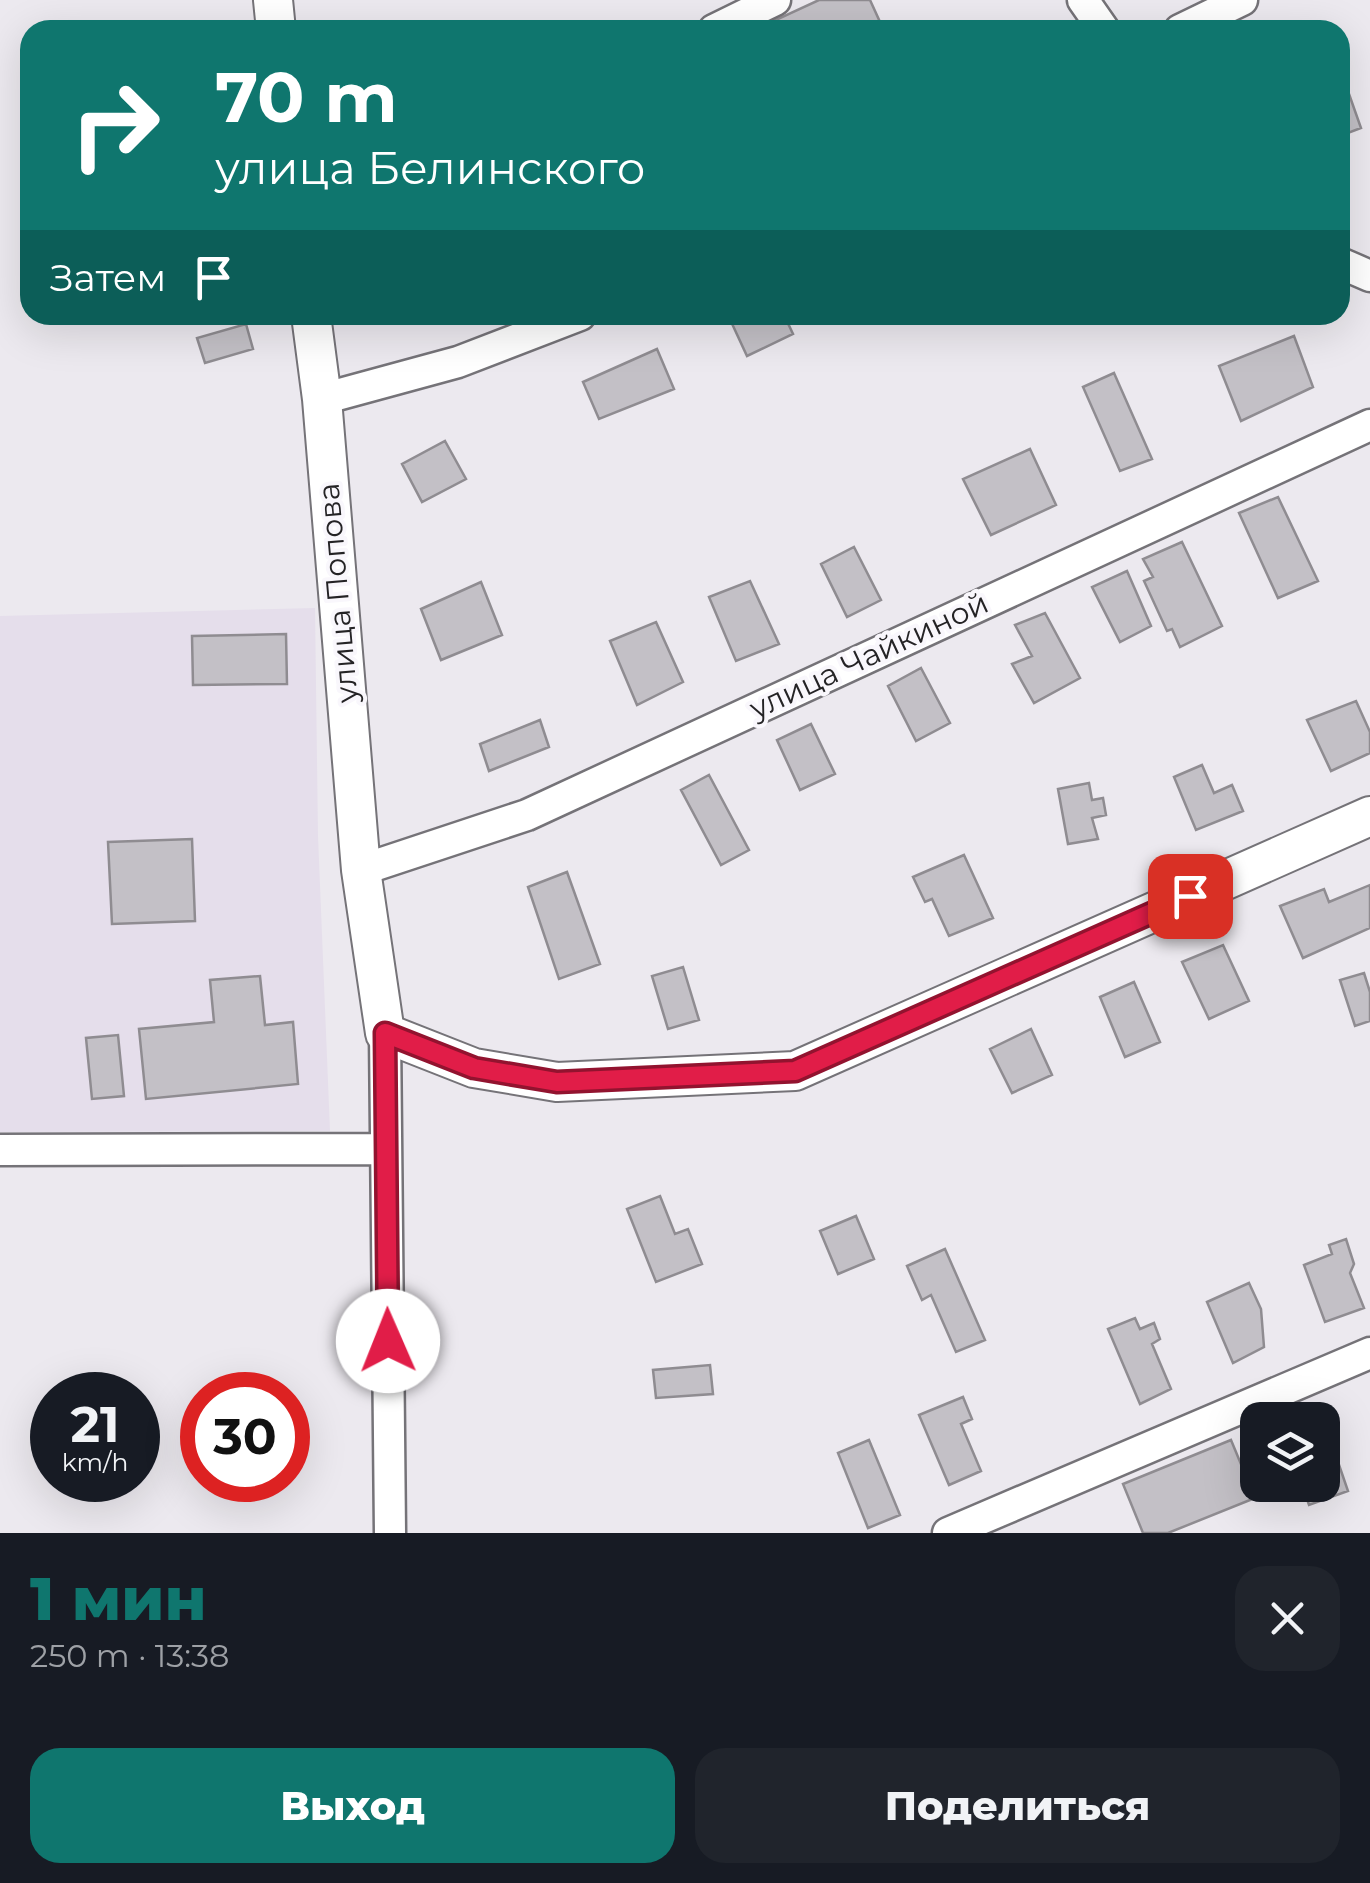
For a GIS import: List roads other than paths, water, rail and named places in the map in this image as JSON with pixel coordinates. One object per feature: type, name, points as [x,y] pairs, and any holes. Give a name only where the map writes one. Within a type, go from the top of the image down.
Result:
[{"type":"street","points":[[734,20],[775,0]]},
{"type":"street","points":[[1201,20],[1242,0]]},
{"type":"street","name":"улица Попова","points":[[312,325],[361,870],[385,1033]]},
{"type":"street","points":[[322,400],[458,362],[554,325]]},
{"type":"street","name":"улица Чайкиной","points":[[361,870],[527,815],[1370,425]]},
{"type":"street","points":[[390,1533],[385,1033],[474,1068],[557,1082],[795,1071],[1370,816]]},
{"type":"street","points":[[0,1150],[386,1149]]},
{"type":"street","points":[[948,1533],[1370,1352]]}]
